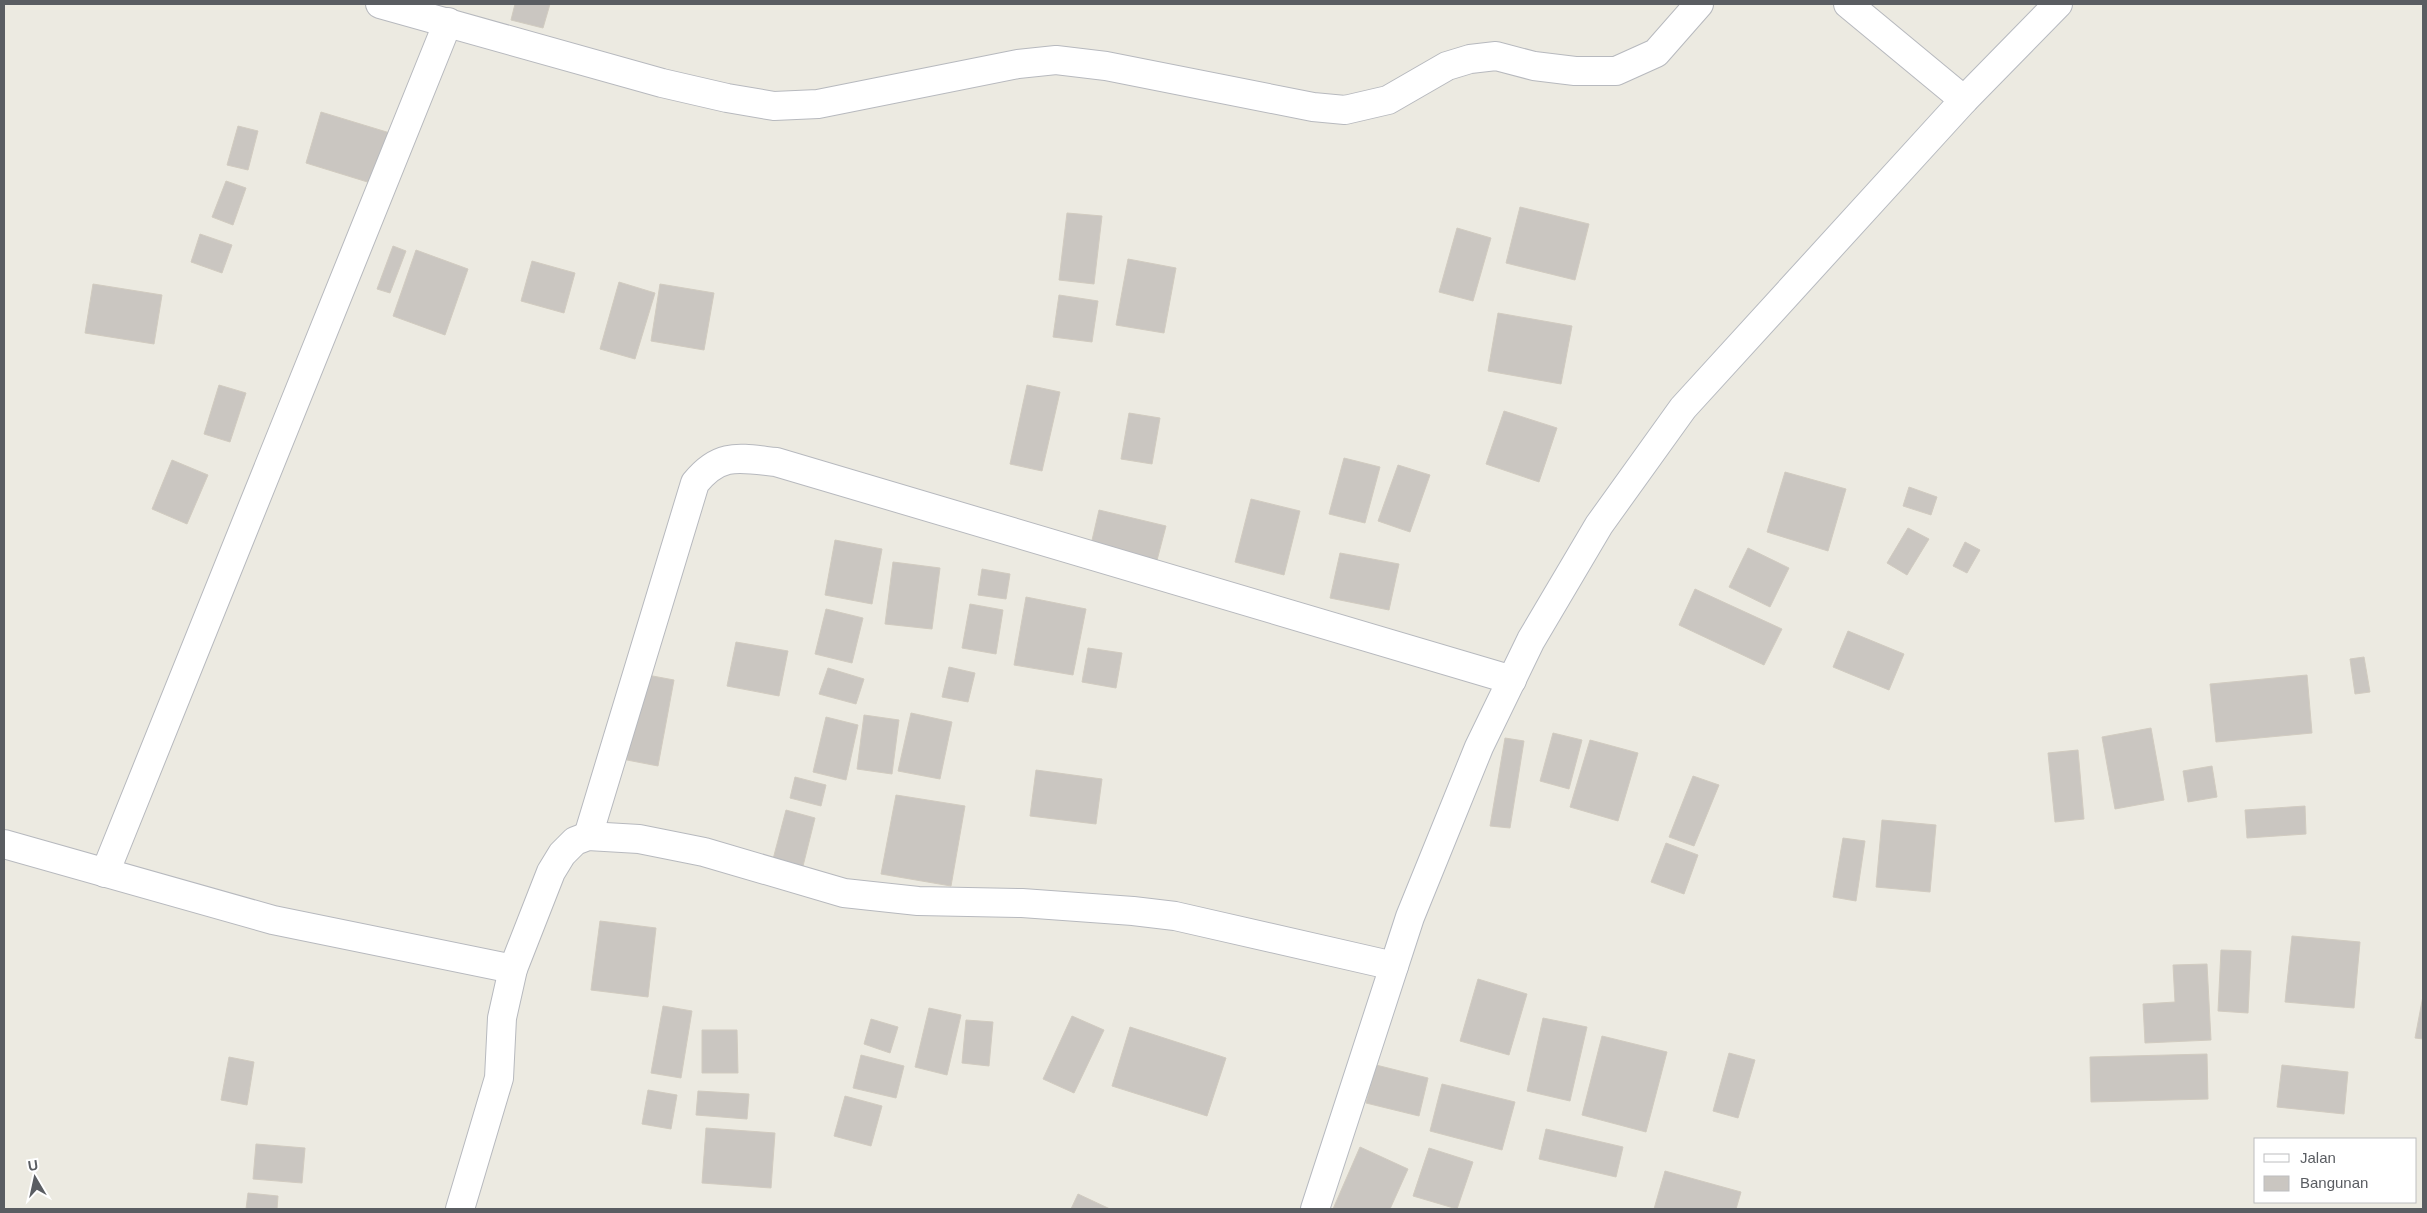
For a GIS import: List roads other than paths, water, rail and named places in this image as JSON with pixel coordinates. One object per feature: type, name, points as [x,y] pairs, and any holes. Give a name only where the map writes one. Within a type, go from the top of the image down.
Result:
[{"type":"street","points":[[380,4],[662,83],[727,98],[774,106],[818,104],[1018,64],[1056,60],[1106,66],[1313,107],[1345,110],[1388,100],[1447,66],[1470,59],[1496,56],[1534,66],[1575,72],[1616,71],[1656,53],[1699,4]]},
{"type":"street","points":[[1848,4],[1964,100]]},
{"type":"street","points":[[1314,1209],[1410,917],[1476,756],[1531,640],[1598,525],[1683,408],[1964,100],[2058,4]]},
{"type":"street","points":[[105,873],[448,22]]},
{"type":"street","points":[[588,836],[694,484],[706,469],[721,460],[747,459],[776,462],[1512,680]]},
{"type":"street","points":[[460,1209],[499,1078],[502,1018],[513,968],[551,872],[562,854],[575,841],[588,836],[639,839],[704,852],[844,893],[918,901],[1014,902],[1133,910],[1175,916],[1394,966]]},
{"type":"street","points":[[4,844],[273,920],[513,968]]}]
